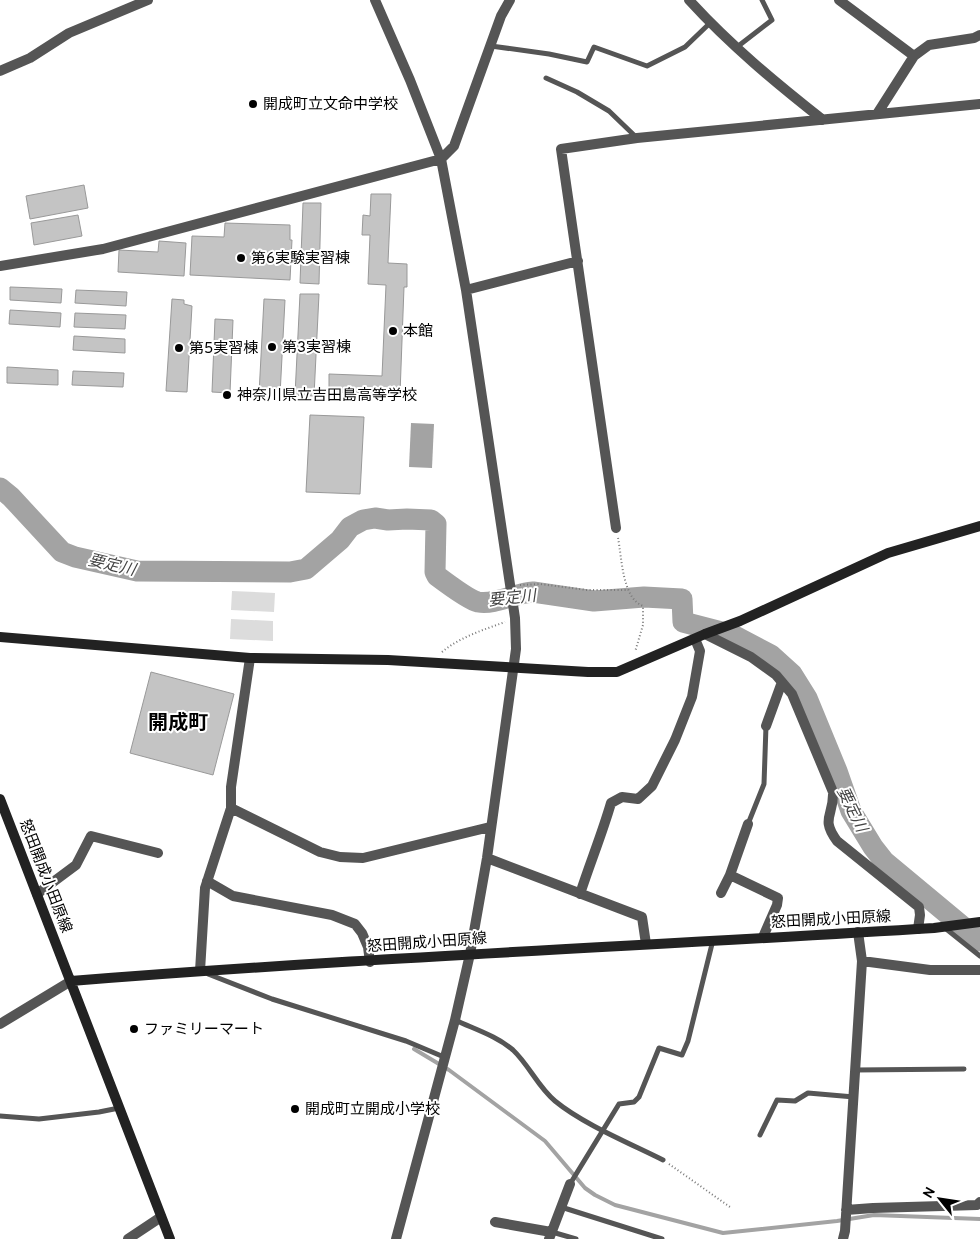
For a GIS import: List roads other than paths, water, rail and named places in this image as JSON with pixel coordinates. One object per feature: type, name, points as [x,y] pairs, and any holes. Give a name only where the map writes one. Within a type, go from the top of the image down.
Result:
[{"type":"street","points":[[0,71],[30,58],[68,33],[148,0]]},
{"type":"street","points":[[375,0],[410,80],[440,159],[466,290],[511,593],[516,649],[487,858],[470,954],[455,1020],[396,1239]]},
{"type":"street","points":[[0,266],[103,249],[440,159],[454,146],[502,16],[510,0]]},
{"type":"street","points":[[689,0],[710,23],[762,72],[823,120]]},
{"type":"street","points":[[839,0],[914,56]]},
{"type":"street","points":[[877,114],[914,56],[929,45],[974,38],[980,34]]},
{"type":"street","points":[[616,528],[562,149],[637,138],[980,104]]},
{"type":"street","points":[[466,290],[578,261]]},
{"type":"street","points":[[0,638],[60,641],[250,658],[430,662],[588,672],[617,672],[740,621],[888,552],[980,526]]},
{"type":"street","points":[[705,634],[751,657],[776,675],[792,694],[833,792],[834,803],[827,820],[829,830],[837,841],[919,907],[918,929]]},
{"type":"street","points":[[580,894],[611,803],[622,797],[638,799],[652,786],[675,740],[692,697],[700,651],[694,639]]},
{"type":"street","points":[[200,971],[205,888],[231,808],[231,787],[250,658]]},
{"type":"street","points":[[766,726],[782,682]]},
{"type":"street","name":"怒田開成小田原線","points":[[0,799],[71,981],[470,954],[918,929],[976,922]]},
{"type":"street","points":[[231,808],[320,852],[340,857],[363,858],[490,827]]},
{"type":"street","points":[[721,893],[730,875],[748,824]]},
{"type":"street","points":[[37,894],[76,865],[91,836],[158,853]]},
{"type":"street","points":[[487,858],[642,917],[646,944]]},
{"type":"street","points":[[730,875],[778,898],[764,938]]},
{"type":"street","points":[[207,882],[233,896],[332,915],[355,924],[362,933],[368,947],[370,962]]},
{"type":"street","points":[[843,1239],[862,961],[858,932]]},
{"type":"street","points":[[862,961],[930,970],[980,970]]},
{"type":"street","points":[[0,1024],[71,981],[170,1239]]},
{"type":"street","points":[[495,1222],[550,1236],[570,1184]]},
{"type":"street","points":[[846,1210],[977,1205],[980,1202]]},
{"type":"street","points":[[128,1239],[161,1217]]},
{"type":"lane","points":[[736,47],[772,20],[762,0]]},
{"type":"lane","points":[[491,46],[549,54],[587,62],[594,47],[647,66],[685,47],[710,23]]},
{"type":"lane","points":[[546,78],[577,92],[609,111],[637,138]]},
{"type":"lane","points":[[748,824],[764,784],[766,726]]},
{"type":"lane","points":[[946,926],[980,956]]},
{"type":"lane","points":[[570,1184],[619,1104],[634,1102],[639,1097],[659,1048],[682,1055],[688,1041],[713,940]]},
{"type":"lane","points":[[200,971],[272,999],[406,1041],[444,1057]]},
{"type":"lane","points":[[455,1020],[500,1040],[514,1051],[553,1100],[573,1114],[663,1160]]},
{"type":"lane","points":[[855,1070],[964,1069]]},
{"type":"lane","points":[[760,1136],[777,1100],[795,1101],[808,1093],[854,1096]]},
{"type":"lane","points":[[0,1116],[39,1119],[119,1108]]},
{"type":"lane","points":[[560,1207],[662,1239]]},
{"type":"lane","points":[[550,1236],[576,1239]]},
{"type":"waterway","name":"要定川","points":[[0,488],[11,497],[62,552],[75,557],[137,571],[290,572],[306,569],[340,540],[350,527],[363,520],[375,518],[388,520],[431,520],[436,524],[435,572],[437,576],[474,601],[492,602],[533,592],[594,601],[644,597],[682,599],[683,622],[733,635],[771,655],[792,674],[807,698],[851,811],[873,847],[884,861],[980,941]]},
{"type":"waterway","points":[[414,1049],[449,1070],[545,1141],[585,1188],[615,1205],[723,1233],[837,1221],[874,1215],[980,1219]]},
{"type":"place","name":"開成町立文命中学校","points":[[253,104]]},
{"type":"place","name":"第6実験実習棟","points":[[241,258]]},
{"type":"place","name":"本館","points":[[393,331]]},
{"type":"place","name":"第3実習棟","points":[[272,347]]},
{"type":"place","name":"第5実習棟","points":[[179,348]]},
{"type":"place","name":"神奈川県立吉田島高等学校","points":[[227,395]]},
{"type":"place","name":"ファミリーマート","points":[[134,1029]]},
{"type":"place","name":"開成町立開成小学校","points":[[295,1109]]},
{"type":"district","name":"開成町","points":[[178,722]]}]
